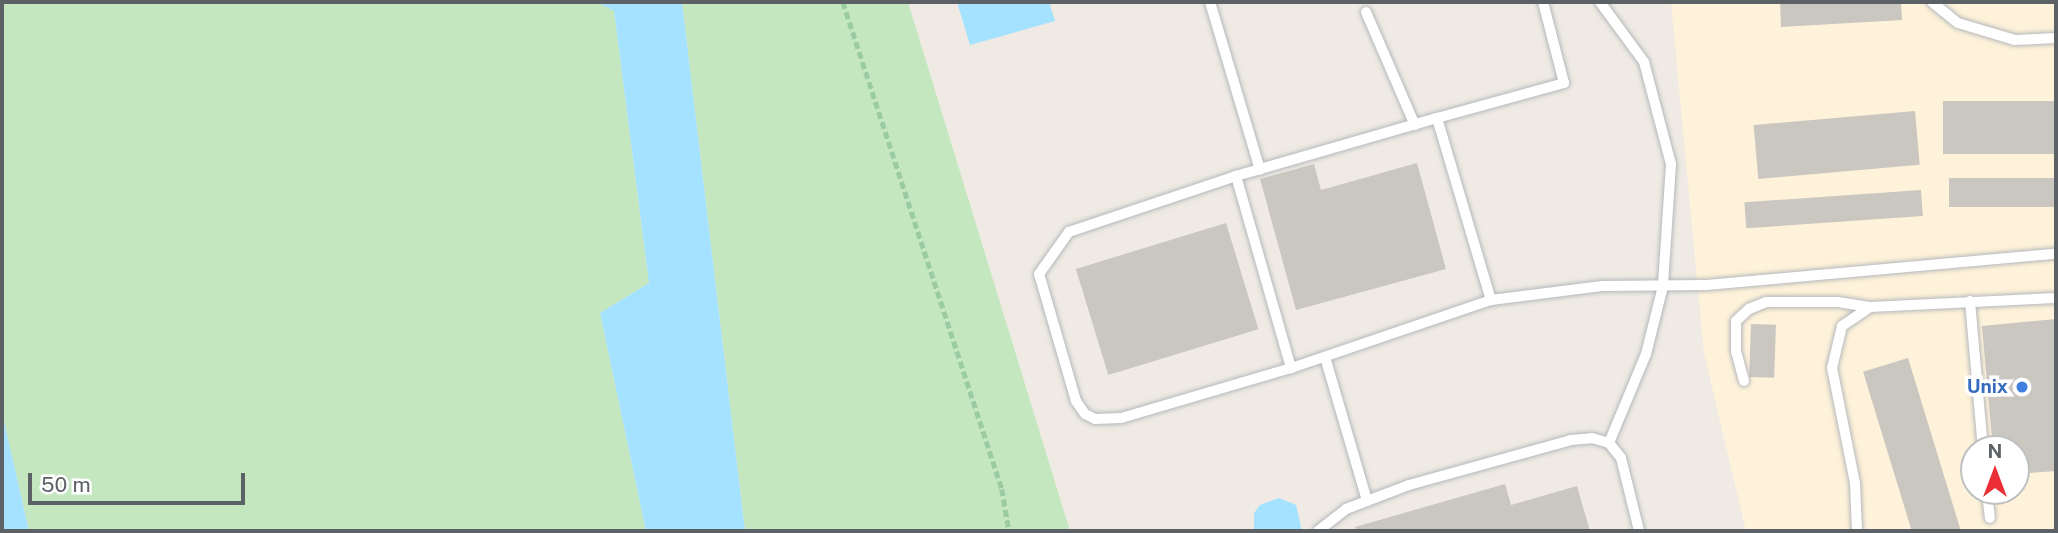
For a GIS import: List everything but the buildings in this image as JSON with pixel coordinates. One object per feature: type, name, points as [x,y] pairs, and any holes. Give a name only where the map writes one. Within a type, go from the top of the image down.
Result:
[{"type":"lane","points":[[1210,2],[1260,170]]},
{"type":"lane","points":[[1543,2],[1564,83],[1236,176],[1076,227],[1039,274],[1042,293],[1076,401],[1095,419],[1121,418],[1291,369],[1491,300],[1602,286],[1663,286],[2056,254]]},
{"type":"lane","points":[[1600,2],[1644,62],[1671,164],[1663,286],[1646,354],[1609,443]]},
{"type":"lane","points":[[1932,2],[1958,23],[2015,40],[2056,38]]},
{"type":"lane","points":[[1366,12],[1415,125]]},
{"type":"lane","points":[[1437,118],[1491,300]]},
{"type":"lane","points":[[1236,176],[1291,369]]},
{"type":"lane","points":[[1744,382],[1737,351],[1737,321],[1749,309],[1766,302],[1838,302],[1870,307],[2056,298]]},
{"type":"lane","points":[[1970,301],[1982,435]]},
{"type":"lane","points":[[1857,531],[1855,483],[1832,368],[1842,326],[1870,307]]},
{"type":"lane","points":[[1325,357],[1367,501]]},
{"type":"lane","points":[[1318,531],[1346,509],[1367,501],[1571,440],[1609,443],[1621,458],[1639,531]]},
{"type":"lane","points":[[1989,505],[1990,518]]},
{"type":"path","points":[[843,2],[1002,489],[1009,531]]},
{"type":"shaded area","points":[[1671,2],[2056,2],[2056,531],[1746,531],[1704,353]]},
{"type":"green space","points":[[2,2],[597,2],[614,11],[649,283],[600,313],[646,531],[29,531],[2,413]]},
{"type":"green space","points":[[682,2],[908,2],[1070,531],[745,531]]},
{"type":"water","points":[[597,2],[682,2],[745,531],[646,531],[600,313],[649,283],[614,11]]},
{"type":"water","points":[[957,2],[1049,2],[1055,21],[970,45]]},
{"type":"water","points":[[2,413],[14,465],[29,531],[2,531]]},
{"type":"water","points":[[1279,498],[1296,505],[1302,531],[1254,531],[1254,513],[1260,505]]},
{"type":"place","name":"Unix","points":[[2022,387]]}]
